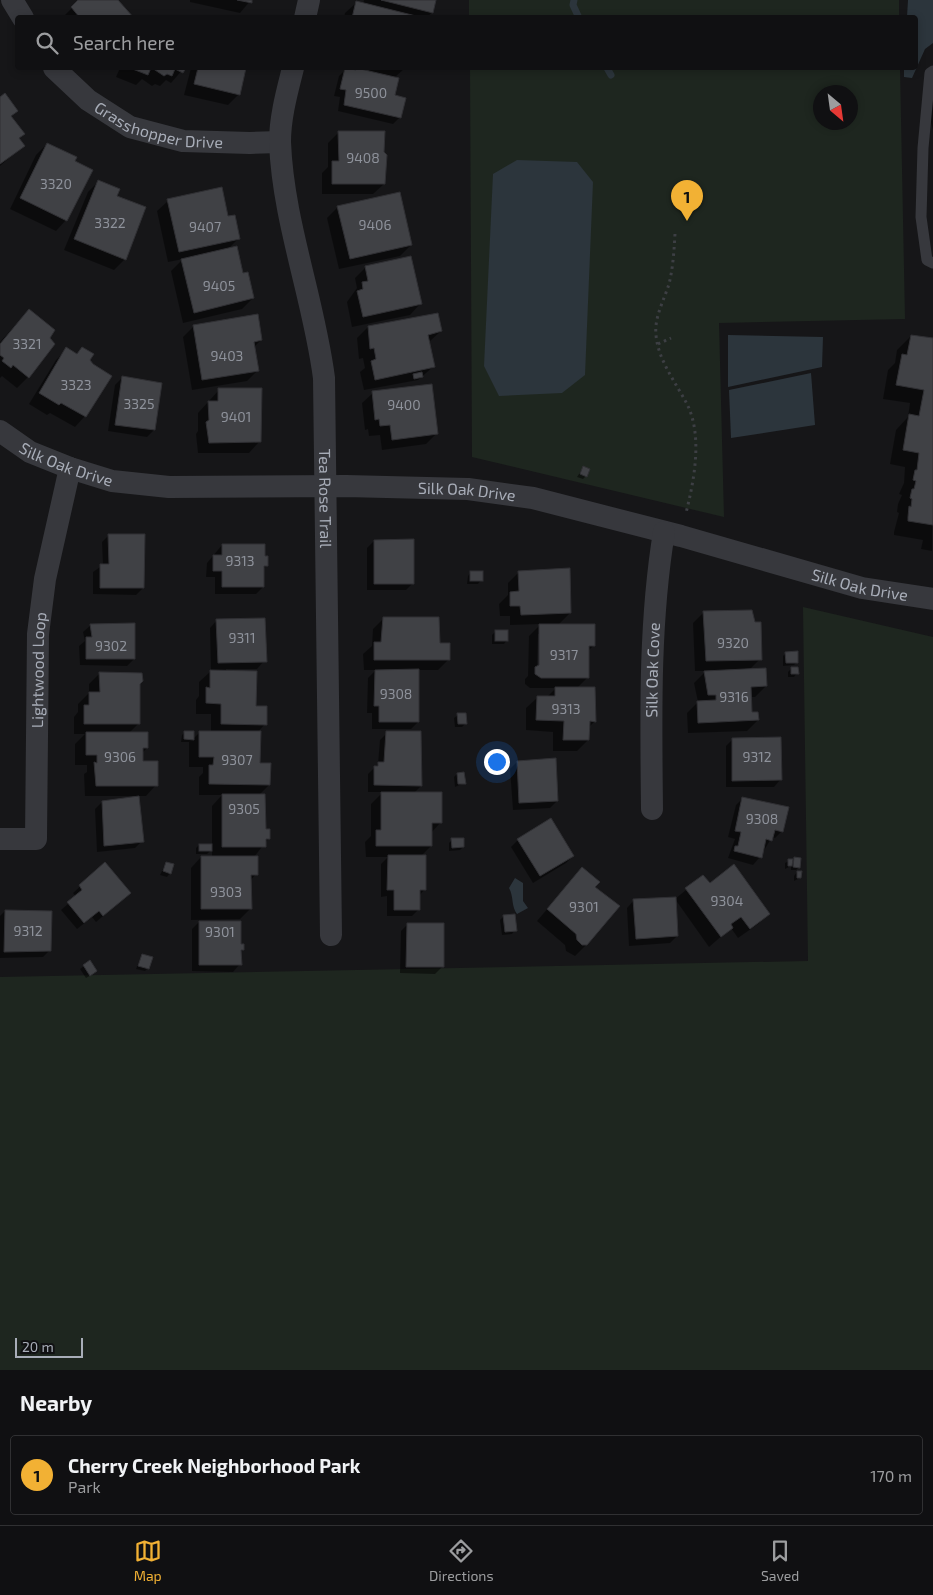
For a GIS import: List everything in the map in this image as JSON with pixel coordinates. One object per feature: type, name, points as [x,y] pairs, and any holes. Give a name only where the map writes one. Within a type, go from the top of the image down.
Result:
[{"type":"street","points":[[12,0],[21,15]]},
{"type":"street","points":[[306,15],[309,0]]},
{"type":"street","name":"Grasshopper Drive","points":[[56,70],[88,100],[130,127],[183,140],[250,143],[280,142]]},
{"type":"street","name":"Tea Rose Trail","points":[[293,70],[282,118],[280,142],[284,179],[320,349],[324,378],[331,935]]},
{"type":"street","name":"Silk Oak Drive","points":[[0,431],[30,452],[112,482],[169,487],[326,486],[468,488],[533,498],[664,532],[862,588],[933,599]]},
{"type":"street","name":"Lightwood Loop","points":[[0,839],[36,839],[38,634],[45,579],[70,468]]},
{"type":"street","name":"Silk Oak Cove","points":[[652,809],[651,670],[658,573],[664,532]]},
{"type":"lane","points":[[933,71],[930,73],[923,148],[921,217],[927,260],[933,263]]},
{"type":"path","points":[[675,234],[672,272],[656,326],[658,344],[664,361],[692,418],[695,435],[694,464],[686,514]]},
{"type":"path","points":[[658,344],[671,338]]},
{"type":"shaded area","points":[[469,0],[899,0],[899,15],[469,15]]},
{"type":"shaded area","points":[[908,0],[933,0],[933,43],[925,49],[918,65],[918,15],[907,15]]},
{"type":"shaded area","points":[[470,70],[900,70],[905,319],[719,323],[724,517],[472,457]]},
{"type":"shaded area","points":[[904,70],[916,70],[912,78],[904,77]]},
{"type":"shaded area","points":[[517,160],[577,162],[593,182],[585,375],[562,393],[499,396],[484,366],[493,174]]},
{"type":"shaded area","points":[[728,335],[823,337],[822,367],[728,387]]},
{"type":"shaded area","points":[[811,373],[815,425],[731,438],[729,390]]},
{"type":"shaded area","points":[[803,607],[933,637],[933,1370],[0,1370],[0,977],[808,961]]},
{"type":"shaded area","points":[[515,878],[523,883],[523,901],[528,908],[517,914],[509,888]]},
{"type":"building","points":[[78,0],[118,0],[131,15],[78,15],[71,7]]},
{"type":"building","points":[[237,0],[252,0],[252,3]]},
{"type":"building","points":[[381,0],[436,0],[433,13]]},
{"type":"building","points":[[356,1],[412,15],[353,15]]},
{"type":"building","points":[[135,70],[150,70],[148,75]]},
{"type":"building","points":[[155,70],[175,70],[172,76],[167,74],[164,76]]},
{"type":"building","points":[[198,70],[246,70],[240,95],[194,84]]},
{"type":"building","points":[[345,70],[365,70],[399,78],[395,95],[406,98],[401,118],[344,105],[346,90],[340,89]]},
{"type":"building","points":[[5,93],[18,111],[11,116],[25,134],[19,138],[25,146],[0,164],[0,97]]},
{"type":"building","points":[[338,131],[385,131],[384,152],[387,155],[385,184],[332,184],[332,161],[339,161]]},
{"type":"building","points":[[47,143],[77,157],[75,161],[93,170],[67,221],[20,198]]},
{"type":"building","points":[[98,180],[120,189],[117,196],[146,207],[126,260],[74,239]]},
{"type":"building","points":[[222,187],[228,216],[235,215],[240,239],[179,252],[167,199]]},
{"type":"building","points":[[400,192],[412,245],[350,259],[337,206]]},
{"type":"building","points":[[237,246],[243,273],[248,272],[254,298],[194,313],[181,259]]},
{"type":"building","points":[[411,256],[422,304],[363,317],[357,291],[363,289],[362,282],[368,281],[365,266]]},
{"type":"building","points":[[29,309],[55,330],[50,338],[55,344],[29,378],[13,365],[11,368],[2,361],[4,358],[0,355],[0,344]]},
{"type":"building","points":[[438,313],[442,331],[428,335],[435,367],[375,380],[371,361],[376,359],[374,348],[370,349],[368,326]]},
{"type":"building","points":[[258,314],[262,340],[254,342],[259,371],[202,380],[193,325]]},
{"type":"building","points":[[911,335],[933,338],[933,525],[908,521],[909,506],[911,507],[912,499],[910,498],[916,481],[913,480],[915,470],[917,470],[919,453],[903,450],[909,414],[919,416],[924,390],[896,385],[902,354],[907,355]]},
{"type":"building","points":[[66,347],[77,354],[82,347],[94,354],[90,360],[93,364],[112,376],[86,417],[61,403],[59,405],[39,393]]},
{"type":"building","points":[[422,372],[423,377],[414,379],[413,374]]},
{"type":"building","points":[[122,376],[162,383],[155,430],[115,425]]},
{"type":"building","points":[[432,384],[438,434],[392,440],[390,425],[380,426],[379,419],[375,420],[372,391]]},
{"type":"building","points":[[218,388],[262,388],[261,442],[209,443],[206,422],[209,420],[208,401],[218,401]]},
{"type":"building","points":[[583,466],[590,469],[587,477],[580,474]]},
{"type":"building","points":[[108,534],[145,534],[144,588],[100,588],[100,564],[109,564]]},
{"type":"building","points":[[414,539],[414,584],[374,584],[374,540]]},
{"type":"building","points":[[222,544],[265,544],[265,556],[268,556],[268,566],[264,566],[264,587],[222,587],[222,571],[213,571],[213,555],[222,555]]},
{"type":"building","points":[[570,568],[571,613],[521,615],[520,606],[510,606],[510,592],[519,591],[518,571]]},
{"type":"building","points":[[470,571],[483,571],[483,581],[470,581]]},
{"type":"building","points":[[752,610],[755,622],[761,622],[762,660],[706,661],[703,611]]},
{"type":"building","points":[[383,617],[439,617],[440,643],[450,643],[450,660],[374,660],[374,642],[381,642]]},
{"type":"building","points":[[265,618],[267,662],[218,663],[216,619]]},
{"type":"building","points":[[135,623],[135,659],[86,659],[86,637],[92,637],[90,624]]},
{"type":"building","points":[[539,624],[595,624],[595,646],[589,646],[589,678],[541,678],[535,674],[535,667],[539,665]]},
{"type":"building","points":[[495,630],[508,630],[508,641],[495,641]]},
{"type":"building","points":[[798,651],[798,663],[786,663],[785,652]]},
{"type":"building","points":[[791,667],[798,667],[799,674],[791,674]]},
{"type":"building","points":[[766,668],[767,686],[751,687],[752,712],[758,712],[759,720],[698,723],[697,701],[716,700],[716,695],[708,695],[704,671]]},
{"type":"building","points":[[419,669],[419,722],[379,722],[379,706],[374,706],[375,670]]},
{"type":"building","points":[[210,670],[257,671],[256,706],[267,706],[267,725],[221,724],[221,704],[206,703],[206,687],[210,688]]},
{"type":"building","points":[[99,672],[142,673],[143,681],[140,684],[140,724],[84,724],[84,705],[89,705],[89,692],[100,692]]},
{"type":"building","points":[[555,687],[595,687],[596,722],[590,721],[589,740],[563,740],[564,721],[536,720],[537,696],[555,696]]},
{"type":"building","points":[[457,713],[466,713],[467,724],[458,724]]},
{"type":"building","points":[[184,731],[194,731],[194,740],[184,739]]},
{"type":"building","points":[[199,731],[261,731],[260,763],[271,763],[270,785],[209,784],[209,765],[213,765],[214,757],[199,757]]},
{"type":"building","points":[[386,731],[421,731],[422,786],[374,785],[374,766],[378,766],[378,762],[384,762]]},
{"type":"building","points":[[86,732],[148,732],[148,748],[143,748],[143,761],[158,761],[158,786],[96,786],[94,762],[97,763],[97,755],[86,755]]},
{"type":"building","points":[[781,737],[782,780],[732,781],[732,738]]},
{"type":"building","points":[[556,758],[558,801],[519,803],[517,761]]},
{"type":"building","points":[[464,772],[466,784],[458,784],[457,773]]},
{"type":"building","points":[[381,792],[442,792],[442,823],[432,823],[432,846],[376,846],[376,830],[381,830]]},
{"type":"building","points":[[222,794],[265,794],[266,829],[270,829],[270,839],[266,839],[266,847],[222,847]]},
{"type":"building","points":[[139,796],[144,842],[104,846],[102,801]]},
{"type":"building","points":[[742,797],[789,807],[783,832],[775,830],[772,841],[766,839],[762,858],[734,851],[735,846],[738,846],[741,832],[735,831]]},
{"type":"building","points":[[551,818],[574,856],[540,876],[517,839]]},
{"type":"building","points":[[451,838],[464,838],[464,847],[452,848]]},
{"type":"building","points":[[199,844],[212,844],[212,851],[199,851]]},
{"type":"building","points":[[388,855],[426,855],[426,890],[420,890],[420,910],[394,910],[394,890],[387,890]]},
{"type":"building","points":[[201,856],[258,856],[258,875],[251,875],[252,909],[201,909]]},
{"type":"building","points":[[794,857],[801,858],[800,868],[793,867]]},
{"type":"building","points":[[788,859],[793,859],[792,866],[788,866]]},
{"type":"building","points":[[105,862],[131,893],[103,916],[99,911],[84,923],[67,902],[82,890],[79,885]]},
{"type":"building","points":[[166,862],[174,864],[171,874],[163,871]]},
{"type":"building","points":[[734,864],[770,914],[750,929],[741,917],[731,924],[733,928],[721,937],[685,888],[703,875],[710,883]]},
{"type":"building","points":[[582,867],[600,882],[595,887],[620,906],[587,945],[582,945],[577,940],[576,934],[547,909]]},
{"type":"building","points":[[797,871],[802,871],[801,878],[797,878]]},
{"type":"building","points":[[676,897],[678,936],[636,939],[633,899]]},
{"type":"building","points":[[5,910],[52,911],[51,951],[4,952]]},
{"type":"building","points":[[515,914],[517,931],[505,932],[503,915]]},
{"type":"building","points":[[199,921],[241,921],[241,944],[244,944],[244,950],[241,950],[242,965],[199,965]]},
{"type":"building","points":[[407,923],[444,923],[444,967],[406,967]]},
{"type":"building","points":[[142,954],[153,957],[149,969],[138,966]]},
{"type":"building","points":[[90,960],[97,971],[90,976],[83,965]]},
{"type":"waterway","points":[[574,0],[573,5],[578,15]]},
{"type":"waterway","points":[[608,70],[611,75]]},
{"type":"place","name":"Cherry Creek Neighborhood Park","points":[[687,221]]}]
